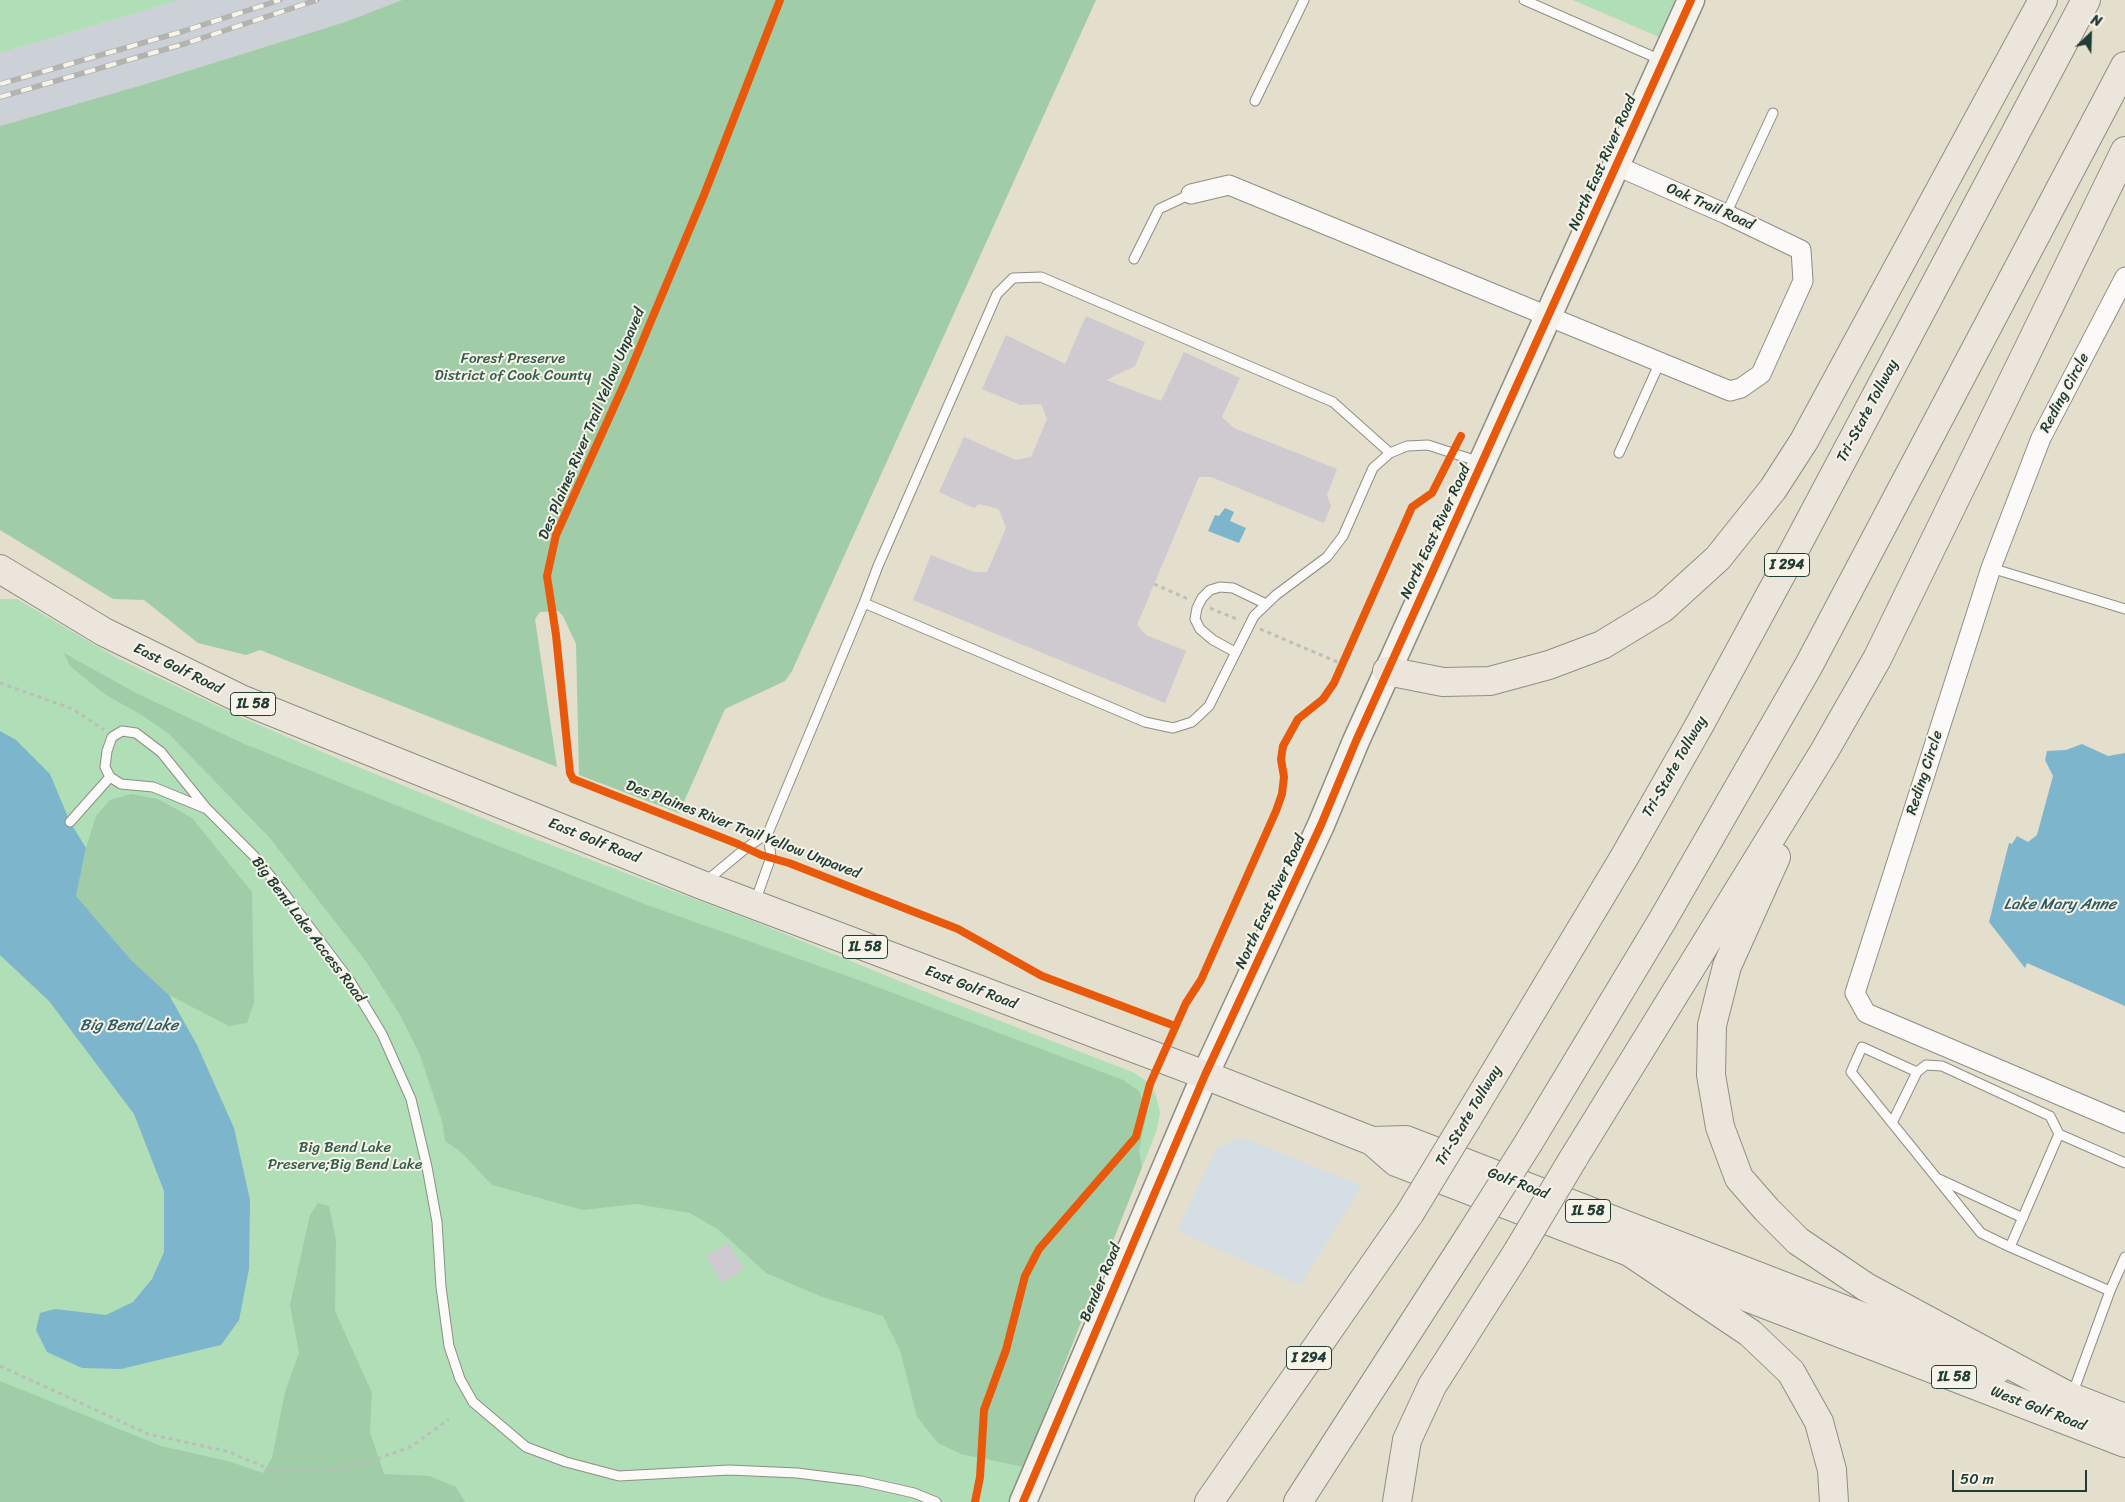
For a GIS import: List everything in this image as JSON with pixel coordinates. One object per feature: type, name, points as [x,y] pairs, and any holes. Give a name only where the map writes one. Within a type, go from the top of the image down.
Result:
[{"type":"main road","points":[[1388,671],[1443,682],[1490,681],[1549,665],[1602,645],[1663,608],[1718,558],[1773,489],[1804,441],[2043,0]]},
{"type":"main road","name":"Tri-State Tollway","points":[[1209,1502],[1410,1213],[1625,856],[1796,549],[2086,0]]},
{"type":"main road","points":[[1298,1502],[1470,1237],[1667,913],[1809,665],[2125,66]]},
{"type":"main road","points":[[1397,1502],[1407,1440],[1432,1386],[1518,1251],[1825,750],[1877,659],[2125,151]]},
{"type":"main road","name":"East Golf Road","points":[[0,569],[104,632],[243,700],[702,885],[1205,1075]]},
{"type":"main road","points":[[1825,750],[1727,966],[1712,1025],[1711,1075],[1720,1127],[1738,1178],[1798,1241],[1866,1287],[2070,1397]]},
{"type":"main road","name":"Golf Road","points":[[1205,1075],[1372,1141],[1396,1162],[1631,1253],[1792,1302]]},
{"type":"main road","name":"Golf Road","points":[[1372,1141],[1406,1140],[1792,1302]]},
{"type":"main road","points":[[1631,1253],[1750,1333],[1791,1372],[1819,1422],[1832,1470],[1834,1502]]},
{"type":"main road","name":"West Golf Road","points":[[1792,1302],[2070,1397],[2125,1418]]},
{"type":"main road","name":"West Golf Road","points":[[1792,1302],[2125,1443]]},
{"type":"street","name":"North East River Road","points":[[1205,1075],[1321,825],[1388,671],[1550,317],[1691,0]]},
{"type":"street","name":"Oak Trail Road","points":[[1617,166],[1726,214],[1801,250],[1803,281],[1761,374],[1741,388],[1730,390],[1660,362]]},
{"type":"street","points":[[1191,194],[1229,185],[1660,362]]},
{"type":"street","name":"Reding Circle","points":[[2125,277],[2041,438],[1991,568],[1855,993],[1866,1013],[2125,1123]]},
{"type":"street","name":"Bender Road","points":[[1023,1502],[1205,1075]]},
{"type":"lane","points":[[1255,101],[1304,0]]},
{"type":"lane","points":[[1524,0],[1663,61]]},
{"type":"lane","points":[[1726,214],[1773,113]]},
{"type":"lane","points":[[1134,259],[1159,209],[1191,194]]},
{"type":"lane","points":[[754,905],[771,857],[768,833],[878,566],[997,294],[1013,278],[1041,277],[1333,402],[1390,453]]},
{"type":"lane","points":[[1619,453],[1660,362]]},
{"type":"lane","points":[[864,603],[1145,722],[1173,728],[1192,722],[1208,706],[1254,616],[1266,604],[1328,557],[1343,536],[1373,468],[1390,453],[1406,446],[1428,445],[1483,463]]},
{"type":"lane","points":[[1991,568],[2125,609]]},
{"type":"lane","points":[[1235,652],[1213,640],[1200,629],[1195,619],[1197,608],[1202,598],[1210,590],[1220,587],[1233,588],[1266,604]]},
{"type":"lane","name":"Big Bend Lake Access Road","points":[[112,737],[122,731],[136,733],[161,752],[207,809],[255,857],[284,893],[350,982],[382,1034],[411,1099],[427,1167],[437,1222],[449,1346],[460,1379],[473,1402],[526,1447],[566,1462],[619,1476],[729,1470],[798,1473],[861,1481],[914,1493],[936,1502]]},
{"type":"lane","points":[[70,822],[110,777],[104,767],[112,737]]},
{"type":"lane","name":"Big Bend Lake Access Road","points":[[110,777],[121,784],[153,787],[207,809]]},
{"type":"lane","points":[[702,885],[746,848],[768,833]]},
{"type":"lane","points":[[1917,1072],[1862,1047],[1851,1072],[1981,1233],[2110,1291]]},
{"type":"lane","points":[[1892,1123],[1917,1072],[1926,1065],[1942,1066],[2050,1116],[2060,1134],[2125,1163]]},
{"type":"lane","points":[[2010,1247],[2060,1134]]},
{"type":"lane","points":[[1937,1178],[2023,1218]]},
{"type":"lane","points":[[2070,1397],[2125,1256]]},
{"type":"path","points":[[1339,671],[1346,655]]},
{"type":"path","points":[[0,683],[73,709],[97,724],[112,737]]},
{"type":"path","points":[[0,1366],[148,1434],[226,1451],[275,1471],[339,1470],[366,1463],[412,1446],[449,1419]]},
{"type":"shaded area","points":[[180,0],[402,0],[345,22],[149,83],[0,126],[0,53]]},
{"type":"shaded area","points":[[1241,1137],[1362,1186],[1300,1285],[1177,1231],[1217,1148]]},
{"type":"green space","points":[[0,0],[180,0],[0,53]]},
{"type":"green space","name":"Forest Preserve District of Cook County","points":[[402,0],[1096,0],[792,671],[785,681],[725,709],[679,813],[579,775],[576,644],[563,616],[558,611],[540,612],[535,619],[557,767],[260,650],[246,655],[198,643],[144,600],[113,599],[0,530],[0,126],[149,83],[345,22]]},
{"type":"green space","points":[[1573,0],[1676,0],[1659,37]]},
{"type":"green space","name":"Big Bend Lake Preserve;Big Bend Lake","points":[[0,599],[17,599],[117,658],[243,718],[341,760],[509,829],[758,923],[943,999],[1135,1073],[1150,1084],[1156,1096],[1160,1113],[1156,1132],[1010,1502],[0,1502]]},
{"type":"green space","points":[[64,653],[136,693],[242,743],[647,905],[864,982],[1123,1080],[1139,1091],[1147,1112],[1139,1150],[1142,1167],[1024,1467],[961,1454],[938,1443],[917,1417],[900,1350],[883,1316],[820,1296],[766,1273],[719,1230],[690,1213],[636,1204],[583,1210],[492,1185],[461,1152],[445,1141],[442,1121],[420,1055],[400,1015],[365,960],[269,837],[168,733],[140,714],[106,695],[70,666]]},
{"type":"green space","points":[[131,794],[158,799],[192,818],[252,892],[254,1003],[247,1023],[229,1026],[169,995],[132,961],[76,896],[86,848],[96,816],[110,800]]},
{"type":"green space","points":[[318,1203],[329,1206],[336,1240],[335,1311],[372,1393],[370,1432],[384,1474],[429,1476],[456,1487],[465,1502],[0,1502],[0,1381],[161,1446],[231,1462],[263,1473],[272,1458],[285,1392],[299,1353],[290,1305],[310,1215]]},
{"type":"water","points":[[1225,508],[1234,512],[1230,521],[1246,528],[1239,543],[1208,531],[1215,515],[1219,516]]},
{"type":"water","name":"Big Bend Lake","points":[[0,731],[16,740],[50,774],[70,822],[86,848],[76,896],[132,961],[169,995],[197,1045],[234,1128],[250,1200],[249,1269],[239,1320],[221,1345],[121,1369],[82,1368],[47,1352],[36,1330],[40,1313],[55,1309],[106,1315],[133,1302],[152,1279],[164,1252],[164,1191],[134,1114],[49,1001],[0,955]]},
{"type":"water","name":"Lake Mary Anne","points":[[2082,744],[2108,756],[2125,753],[2125,1006],[2027,963],[2025,968],[1989,922],[2009,843],[2012,844],[2017,836],[2028,842],[2037,835],[2053,776],[2045,760],[2047,751],[2066,750]]},
{"type":"building","points":[[1086,316],[1145,342],[1135,366],[1106,380],[1161,401],[1184,352],[1240,378],[1222,417],[1234,428],[1337,469],[1327,495],[1331,506],[1324,523],[1211,477],[1199,477],[1137,625],[1146,635],[1186,651],[1165,703],[913,600],[931,555],[974,572],[987,572],[1006,528],[999,509],[979,504],[974,508],[939,492],[964,437],[1016,460],[1031,457],[1047,419],[1041,404],[1020,405],[982,389],[1006,335],[1065,364]]},
{"type":"building","points":[[728,1243],[744,1269],[722,1283],[706,1256]]},
{"type":"railway","points":[[0,84],[184,31],[280,0]]},
{"type":"railway","points":[[0,97],[187,43],[317,0]]},
{"type":"cycle path","name":"Des Plaines River Trail Yellow Unpaved","points":[[780,0],[704,195],[627,378],[556,535],[547,576],[556,635],[570,773],[573,779],[738,844],[761,855],[789,863],[958,929],[1042,976],[1175,1026]]},
{"type":"cycle path","points":[[1023,1502],[1205,1075],[1321,825],[1356,741],[1691,0]]},
{"type":"cycle path","points":[[975,1502],[980,1477],[984,1410],[1006,1350],[1025,1276],[1039,1249],[1136,1137],[1150,1084],[1186,1003],[1201,980],[1276,811],[1282,794],[1284,777],[1281,759],[1283,746],[1298,719],[1323,699],[1334,683],[1412,507],[1432,493],[1461,436]]}]
